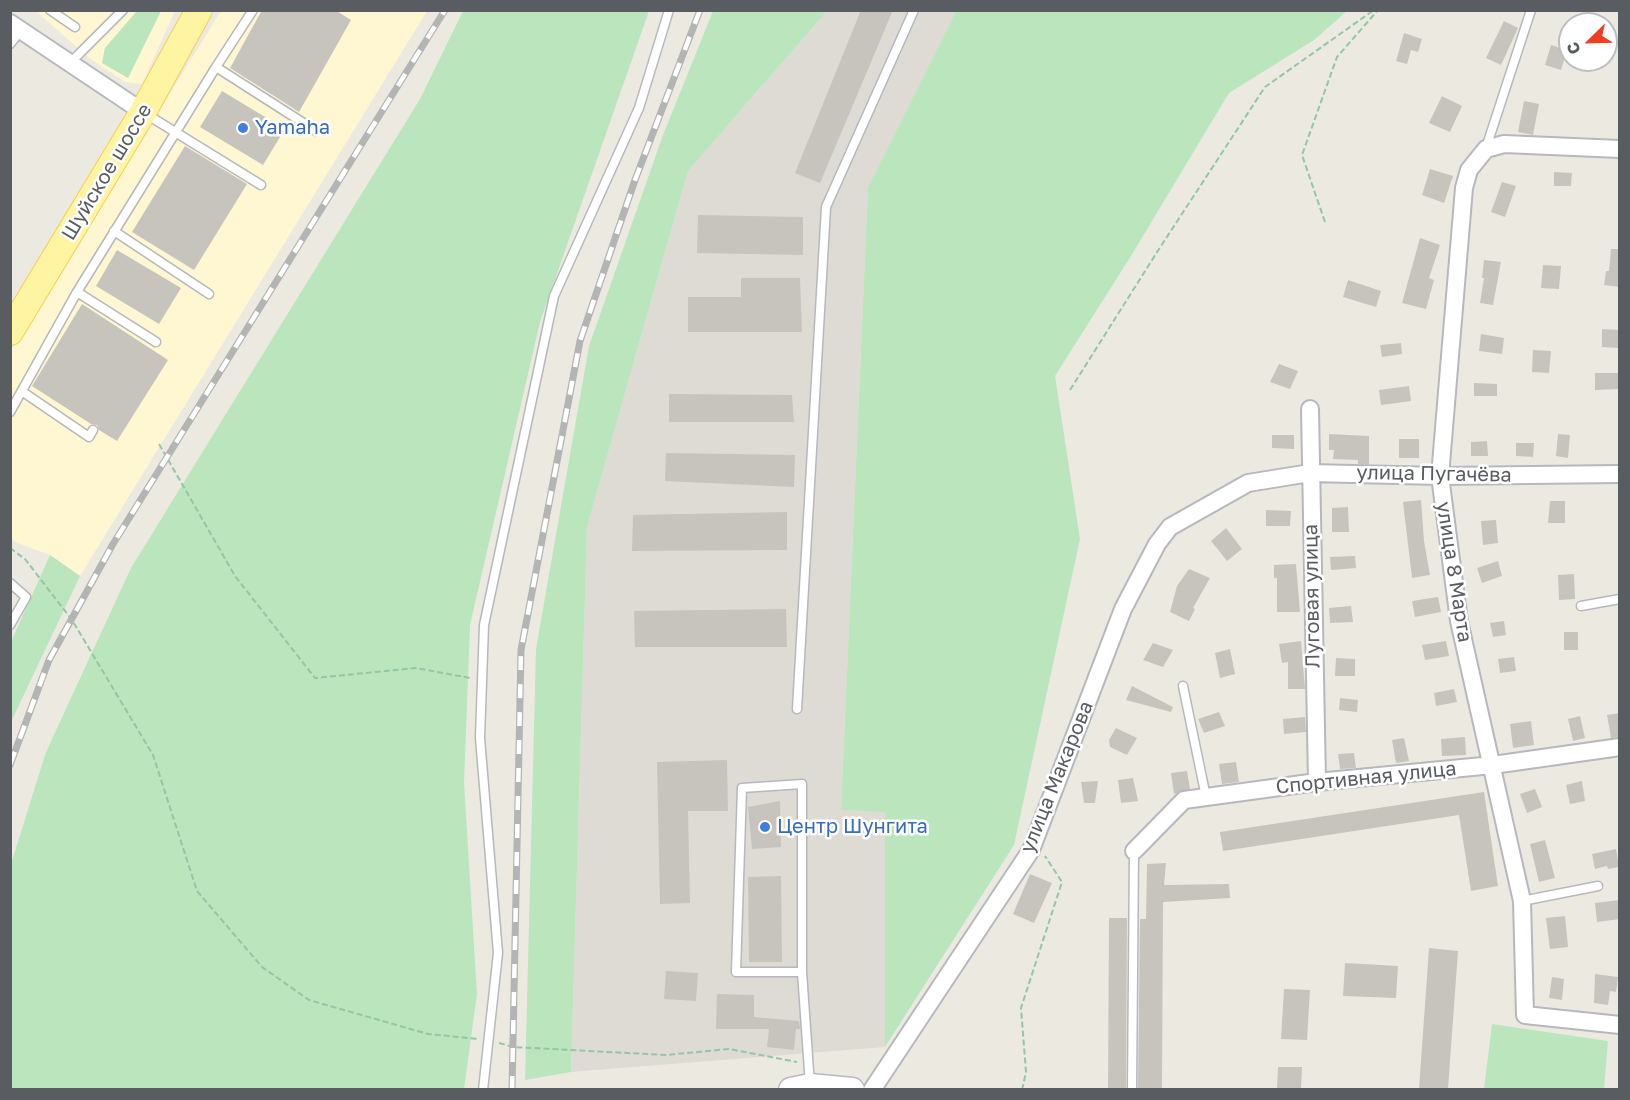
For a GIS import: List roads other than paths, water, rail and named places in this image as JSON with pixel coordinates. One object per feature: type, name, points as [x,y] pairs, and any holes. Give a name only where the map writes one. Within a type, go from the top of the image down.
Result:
[{"type":"main road","name":"Шуйское шоссе","points":[[10,332],[143,112],[199,10]]},
{"type":"main road","points":[[803,1080],[852,1089]]},
{"type":"street","points":[[16,26],[143,112]]},
{"type":"street","points":[[1486,149],[1503,144],[1620,149]]},
{"type":"street","name":"улица 8 Марта","points":[[1486,149],[1469,170],[1464,188],[1440,476],[1459,621],[1522,901],[1525,1015],[1620,1025]]},
{"type":"street","name":"Луговая улица","points":[[1310,409],[1317,782]]},
{"type":"street","name":"улица Пугачёва","points":[[1248,483],[1310,473],[1440,476],[1620,474]]},
{"type":"street","name":"улица Макарова","points":[[872,1089],[1035,840],[1123,609],[1157,544],[1170,526],[1248,483]]},
{"type":"street","name":"Спортивная улица","points":[[1134,851],[1184,800],[1317,782],[1493,765],[1620,747]]},
{"type":"lane","points":[[50,10],[75,27]]},
{"type":"lane","points":[[70,63],[123,10]]},
{"type":"lane","points":[[10,412],[77,292],[253,10]]},
{"type":"lane","points":[[483,1089],[498,953],[480,738],[484,625],[554,296],[639,108],[669,10]]},
{"type":"lane","points":[[797,709],[826,207],[915,10]]},
{"type":"lane","points":[[1486,149],[1531,10]]},
{"type":"lane","points":[[10,44],[16,26]]},
{"type":"lane","points":[[216,67],[316,131]]},
{"type":"lane","points":[[143,112],[261,185]]},
{"type":"lane","points":[[114,231],[209,294]]},
{"type":"lane","points":[[77,292],[156,342]]},
{"type":"lane","points":[[23,392],[89,436],[93,430]]},
{"type":"lane","points":[[10,583],[26,597],[10,625]]},
{"type":"lane","points":[[1581,606],[1620,599]]},
{"type":"lane","points":[[1183,686],[1206,797]]},
{"type":"lane","points":[[802,972],[736,972],[742,788],[802,784],[803,1080]]},
{"type":"lane","points":[[1132,1089],[1134,851]]},
{"type":"lane","points":[[1522,901],[1598,886]]},
{"type":"railway","points":[[10,765],[49,660],[113,544],[445,10]]},
{"type":"railway","points":[[512,1090],[521,650],[580,341],[635,180],[700,10]]},
{"type":"place","name":"Yamaha","points":[[243,128]]},
{"type":"place","name":"Центр Шунгита","points":[[765,827]]}]
